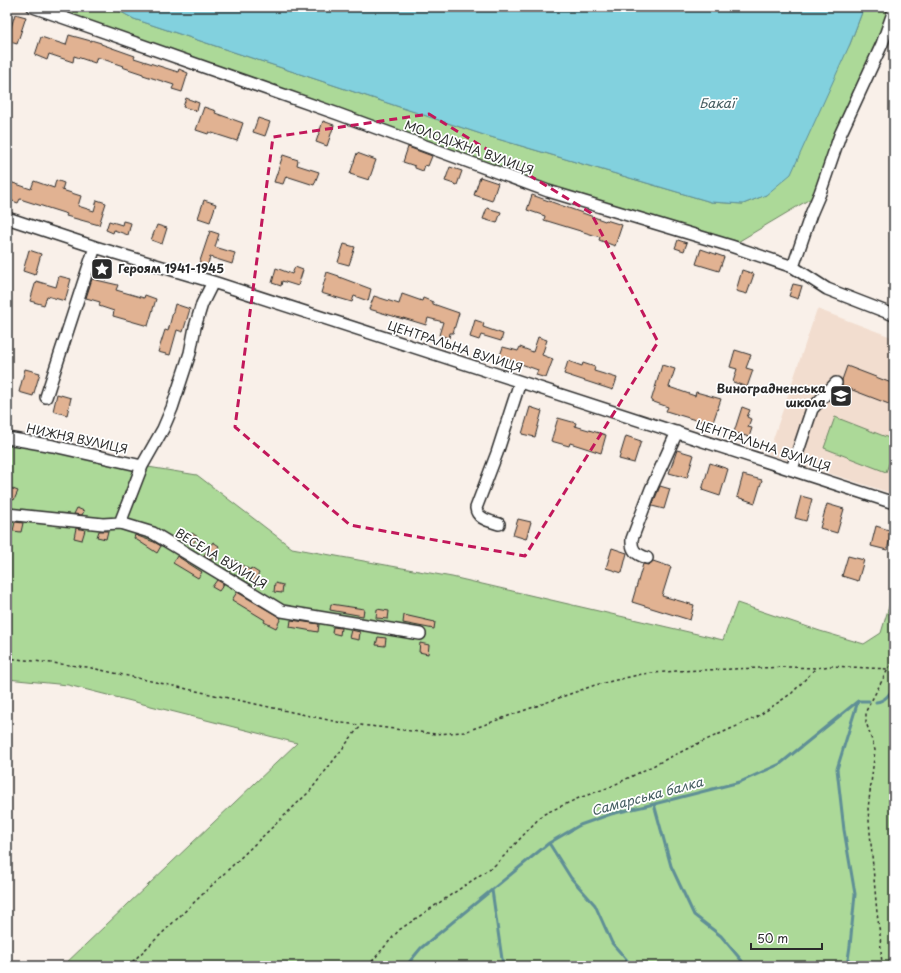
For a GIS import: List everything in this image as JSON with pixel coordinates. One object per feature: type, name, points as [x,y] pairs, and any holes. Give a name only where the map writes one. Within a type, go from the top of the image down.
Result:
[{"type":"street","name":"МОЛОДІЖНА ВУЛИЦЯ","points":[[33,7],[338,114],[548,191],[731,246],[793,267],[827,289],[894,315]]},
{"type":"street","points":[[793,267],[840,135],[882,44],[894,10]]},
{"type":"street","name":"ЦЕНТРАЛЬНА ВУЛИЦЯ","points":[[7,218],[96,247],[213,282],[894,503]]},
{"type":"street","points":[[46,397],[96,247]]},
{"type":"street","points":[[120,523],[142,466],[163,429],[172,408],[190,353],[195,327],[202,304],[213,282]]},
{"type":"street","points":[[499,524],[484,519],[479,515],[476,508],[497,453],[520,382]]},
{"type":"street","points":[[792,469],[812,409],[836,383]]},
{"type":"street","points":[[647,558],[637,554],[632,545],[632,539],[651,489],[677,432]]},
{"type":"street","name":"НИЖНЯ ВУЛИЦЯ","points":[[7,438],[52,446],[142,466]]},
{"type":"street","name":"ВЕСЕЛА ВУЛИЦЯ","points":[[7,514],[103,524],[120,523],[153,533],[282,611],[420,634]]},
{"type":"path","points":[[7,658],[87,667],[342,723],[436,734],[457,733],[481,726],[595,685],[642,674],[676,671],[788,667],[816,668],[832,666],[888,669]]},
{"type":"path","points":[[882,966],[868,809],[875,750],[866,722],[866,711],[894,658]]},
{"type":"path","points":[[368,966],[399,930],[495,865],[542,815],[579,798],[610,787],[757,717],[792,693],[816,668]]},
{"type":"path","points":[[128,966],[310,791],[356,731],[363,725]]},
{"type":"highlighted area","points":[[429,114],[591,213],[658,342],[525,556],[350,525],[235,427],[273,137]]},
{"type":"shaded area","name":"Виноградненська школа","points":[[817,309],[894,338],[894,494],[768,454]]},
{"type":"green space","points":[[33,7],[112,7],[134,19],[484,135],[711,202],[743,204],[766,195],[850,44],[864,7],[894,7],[820,193],[731,246],[673,229]]},
{"type":"green space","points":[[835,417],[894,440],[894,450],[886,472],[824,448]]},
{"type":"green space","points":[[7,438],[142,466],[197,475],[292,548],[452,577],[723,640],[737,603],[864,644],[881,633],[894,590],[894,966],[63,966],[297,743],[68,685],[7,679]]},
{"type":"water","name":"Бакаї","points":[[112,7],[864,7],[850,44],[791,174],[766,195],[743,204],[711,202],[484,135],[134,19]]},
{"type":"building","points":[[15,14],[26,17],[17,44],[7,41]]},
{"type":"building","points":[[69,35],[101,43],[135,56],[134,58],[159,66],[178,72],[179,69],[188,73],[182,92],[172,89],[174,85],[97,57],[95,63],[74,56],[73,62],[49,54],[47,60],[35,55],[41,37],[66,45]]},
{"type":"building","points":[[186,98],[199,103],[197,111],[183,107]]},
{"type":"building","points":[[204,107],[216,111],[215,113],[243,123],[237,141],[209,132],[208,134],[196,130]]},
{"type":"building","points":[[258,118],[270,122],[265,136],[253,132]]},
{"type":"building","points":[[323,121],[334,125],[327,146],[316,142]]},
{"type":"building","points":[[408,147],[432,156],[428,166],[425,165],[423,171],[415,168],[415,166],[403,162]]},
{"type":"building","points":[[357,153],[376,160],[369,180],[350,174]]},
{"type":"building","points":[[283,155],[298,160],[297,165],[319,172],[314,185],[286,176],[283,184],[274,182]]},
{"type":"building","points":[[450,167],[462,171],[457,185],[445,181]]},
{"type":"building","points":[[480,177],[498,183],[492,201],[474,195]]},
{"type":"building","points":[[56,180],[64,183],[62,190],[81,196],[78,206],[94,211],[97,200],[106,203],[99,225],[66,216],[67,214],[20,199],[18,203],[7,199],[7,181],[31,189],[34,181],[54,188]]},
{"type":"building","points":[[532,195],[605,221],[606,220],[622,225],[615,246],[599,240],[600,237],[544,220],[545,216],[527,210]]},
{"type":"building","points":[[204,200],[216,204],[210,222],[198,218]]},
{"type":"building","points":[[487,208],[501,212],[497,223],[483,219]]},
{"type":"building","points":[[109,221],[122,225],[123,221],[131,223],[128,235],[114,230],[113,233],[106,230]]},
{"type":"building","points":[[157,225],[167,228],[162,244],[151,240]]},
{"type":"building","points":[[210,231],[219,234],[215,247],[235,253],[232,264],[210,257],[206,270],[198,267]]},
{"type":"building","points":[[678,240],[687,243],[684,251],[675,248]]},
{"type":"building","points":[[344,244],[355,247],[349,265],[338,262]]},
{"type":"building","points":[[701,249],[724,257],[719,271],[696,264]]},
{"type":"building","points":[[29,250],[41,254],[35,275],[23,271]]},
{"type":"building","points":[[295,267],[303,270],[298,286],[282,281],[281,286],[272,283],[276,268],[292,274]]},
{"type":"building","points":[[742,270],[754,274],[747,294],[736,291]]},
{"type":"building","points":[[327,272],[371,289],[368,301],[354,296],[352,302],[321,293]]},
{"type":"building","points":[[59,276],[71,279],[65,301],[47,296],[44,305],[30,301],[36,281],[56,287]]},
{"type":"building","points":[[92,279],[118,285],[116,290],[144,298],[145,295],[156,299],[148,326],[113,316],[114,311],[99,306],[100,302],[86,298]]},
{"type":"building","points":[[793,284],[802,286],[798,299],[789,296]]},
{"type":"building","points":[[402,294],[422,301],[423,298],[433,302],[433,304],[459,313],[453,333],[450,333],[449,338],[439,335],[443,322],[428,318],[426,325],[369,309],[374,296],[399,304]]},
{"type":"building","points":[[175,304],[190,309],[183,332],[177,330],[170,355],[158,352],[165,330],[168,331]]},
{"type":"building","points":[[475,320],[484,323],[483,327],[503,334],[501,341],[481,335],[479,340],[470,337]]},
{"type":"building","points":[[538,337],[547,340],[542,355],[553,359],[546,378],[536,375],[538,370],[510,360],[509,362],[499,358],[503,347],[518,351],[520,347],[533,352]]},
{"type":"building","points":[[735,350],[751,355],[746,368],[753,370],[747,387],[733,382],[737,369],[730,367]]},
{"type":"building","points":[[568,361],[582,366],[583,363],[595,367],[594,371],[617,378],[613,390],[564,374]]},
{"type":"building","points":[[662,365],[675,369],[669,387],[695,396],[696,392],[721,399],[713,422],[703,419],[702,422],[666,411],[668,407],[651,401]]},
{"type":"building","points":[[847,366],[894,384],[894,406],[842,386],[842,380]]},
{"type":"building","points":[[25,369],[40,373],[33,396],[19,392]]},
{"type":"building","points":[[57,394],[71,398],[67,415],[53,411]]},
{"type":"building","points":[[530,407],[542,411],[535,437],[522,434]]},
{"type":"building","points":[[742,407],[750,410],[747,417],[751,419],[748,427],[752,428],[749,437],[734,432]]},
{"type":"building","points":[[558,418],[576,423],[575,426],[606,435],[601,453],[570,443],[569,446],[551,441]]},
{"type":"building","points":[[626,436],[641,441],[634,463],[619,459]]},
{"type":"building","points":[[677,450],[694,455],[687,478],[669,473]]},
{"type":"building","points":[[710,463],[728,469],[720,496],[702,490]]},
{"type":"building","points":[[743,475],[762,480],[755,503],[737,497]]},
{"type":"building","points":[[660,486],[670,489],[664,509],[652,506]]},
{"type":"building","points":[[10,488],[18,491],[14,500],[7,497]]},
{"type":"building","points":[[801,496],[812,499],[806,521],[795,518]]},
{"type":"building","points":[[827,504],[844,509],[837,533],[820,528]]},
{"type":"building","points":[[77,508],[84,511],[82,515],[74,514]]},
{"type":"building","points":[[518,519],[531,522],[526,539],[513,535]]},
{"type":"building","points":[[15,522],[23,523],[21,532],[13,531]]},
{"type":"building","points":[[876,526],[892,531],[887,550],[871,546]]},
{"type":"building","points":[[76,528],[85,530],[82,540],[74,538]]},
{"type":"building","points":[[99,531],[108,531],[106,539],[97,537]]},
{"type":"building","points":[[192,533],[198,537],[192,545],[186,542]]},
{"type":"building","points":[[135,535],[161,546],[157,553],[134,538]]},
{"type":"building","points":[[213,542],[219,546],[211,560],[204,555]]},
{"type":"building","points":[[612,548],[627,553],[622,573],[606,568]]},
{"type":"building","points":[[177,556],[202,572],[198,578],[173,563]]},
{"type":"building","points":[[848,556],[864,560],[858,581],[842,576]]},
{"type":"building","points":[[231,558],[250,570],[251,568],[259,573],[254,582],[227,565]]},
{"type":"building","points":[[653,561],[671,567],[662,596],[694,605],[690,620],[632,602],[643,564],[648,565]]},
{"type":"building","points":[[217,580],[224,584],[219,591],[212,587]]},
{"type":"building","points":[[275,583],[283,585],[282,593],[274,592]]},
{"type":"building","points":[[237,592],[281,618],[276,628],[264,622],[265,620],[232,600]]},
{"type":"building","points":[[331,604],[364,609],[363,616],[330,610]]},
{"type":"building","points":[[377,609],[389,611],[388,619],[376,618]]},
{"type":"building","points":[[404,615],[435,622],[434,629],[403,623]]},
{"type":"building","points":[[291,620],[319,624],[318,632],[290,627]]},
{"type":"building","points":[[333,627],[341,628],[340,635],[332,633]]},
{"type":"building","points":[[351,630],[360,632],[359,640],[349,638]]},
{"type":"building","points":[[378,637],[386,638],[385,646],[376,645]]},
{"type":"building","points":[[420,643],[429,645],[428,654],[419,652]]},
{"type":"waterway","name":"Самарська балка","points":[[876,702],[886,697],[894,687]]},
{"type":"waterway","name":"Самарська балка","points":[[406,966],[421,948],[549,843],[580,825],[611,814],[740,782],[780,764],[858,701],[869,701]]},
{"type":"waterway","points":[[847,966],[855,894],[844,830],[837,769],[858,701]]},
{"type":"waterway","points":[[654,804],[671,866],[694,915],[721,936],[742,961],[743,966]]},
{"type":"waterway","points":[[549,843],[571,878],[595,905],[612,943],[632,966]]},
{"type":"waterway","points":[[492,890],[503,966]]},
{"type":"place","name":"Героям 1941-1945","points":[[102,269]]},
{"type":"place","name":"Виноградненська школа","points":[[841,396]]}]
